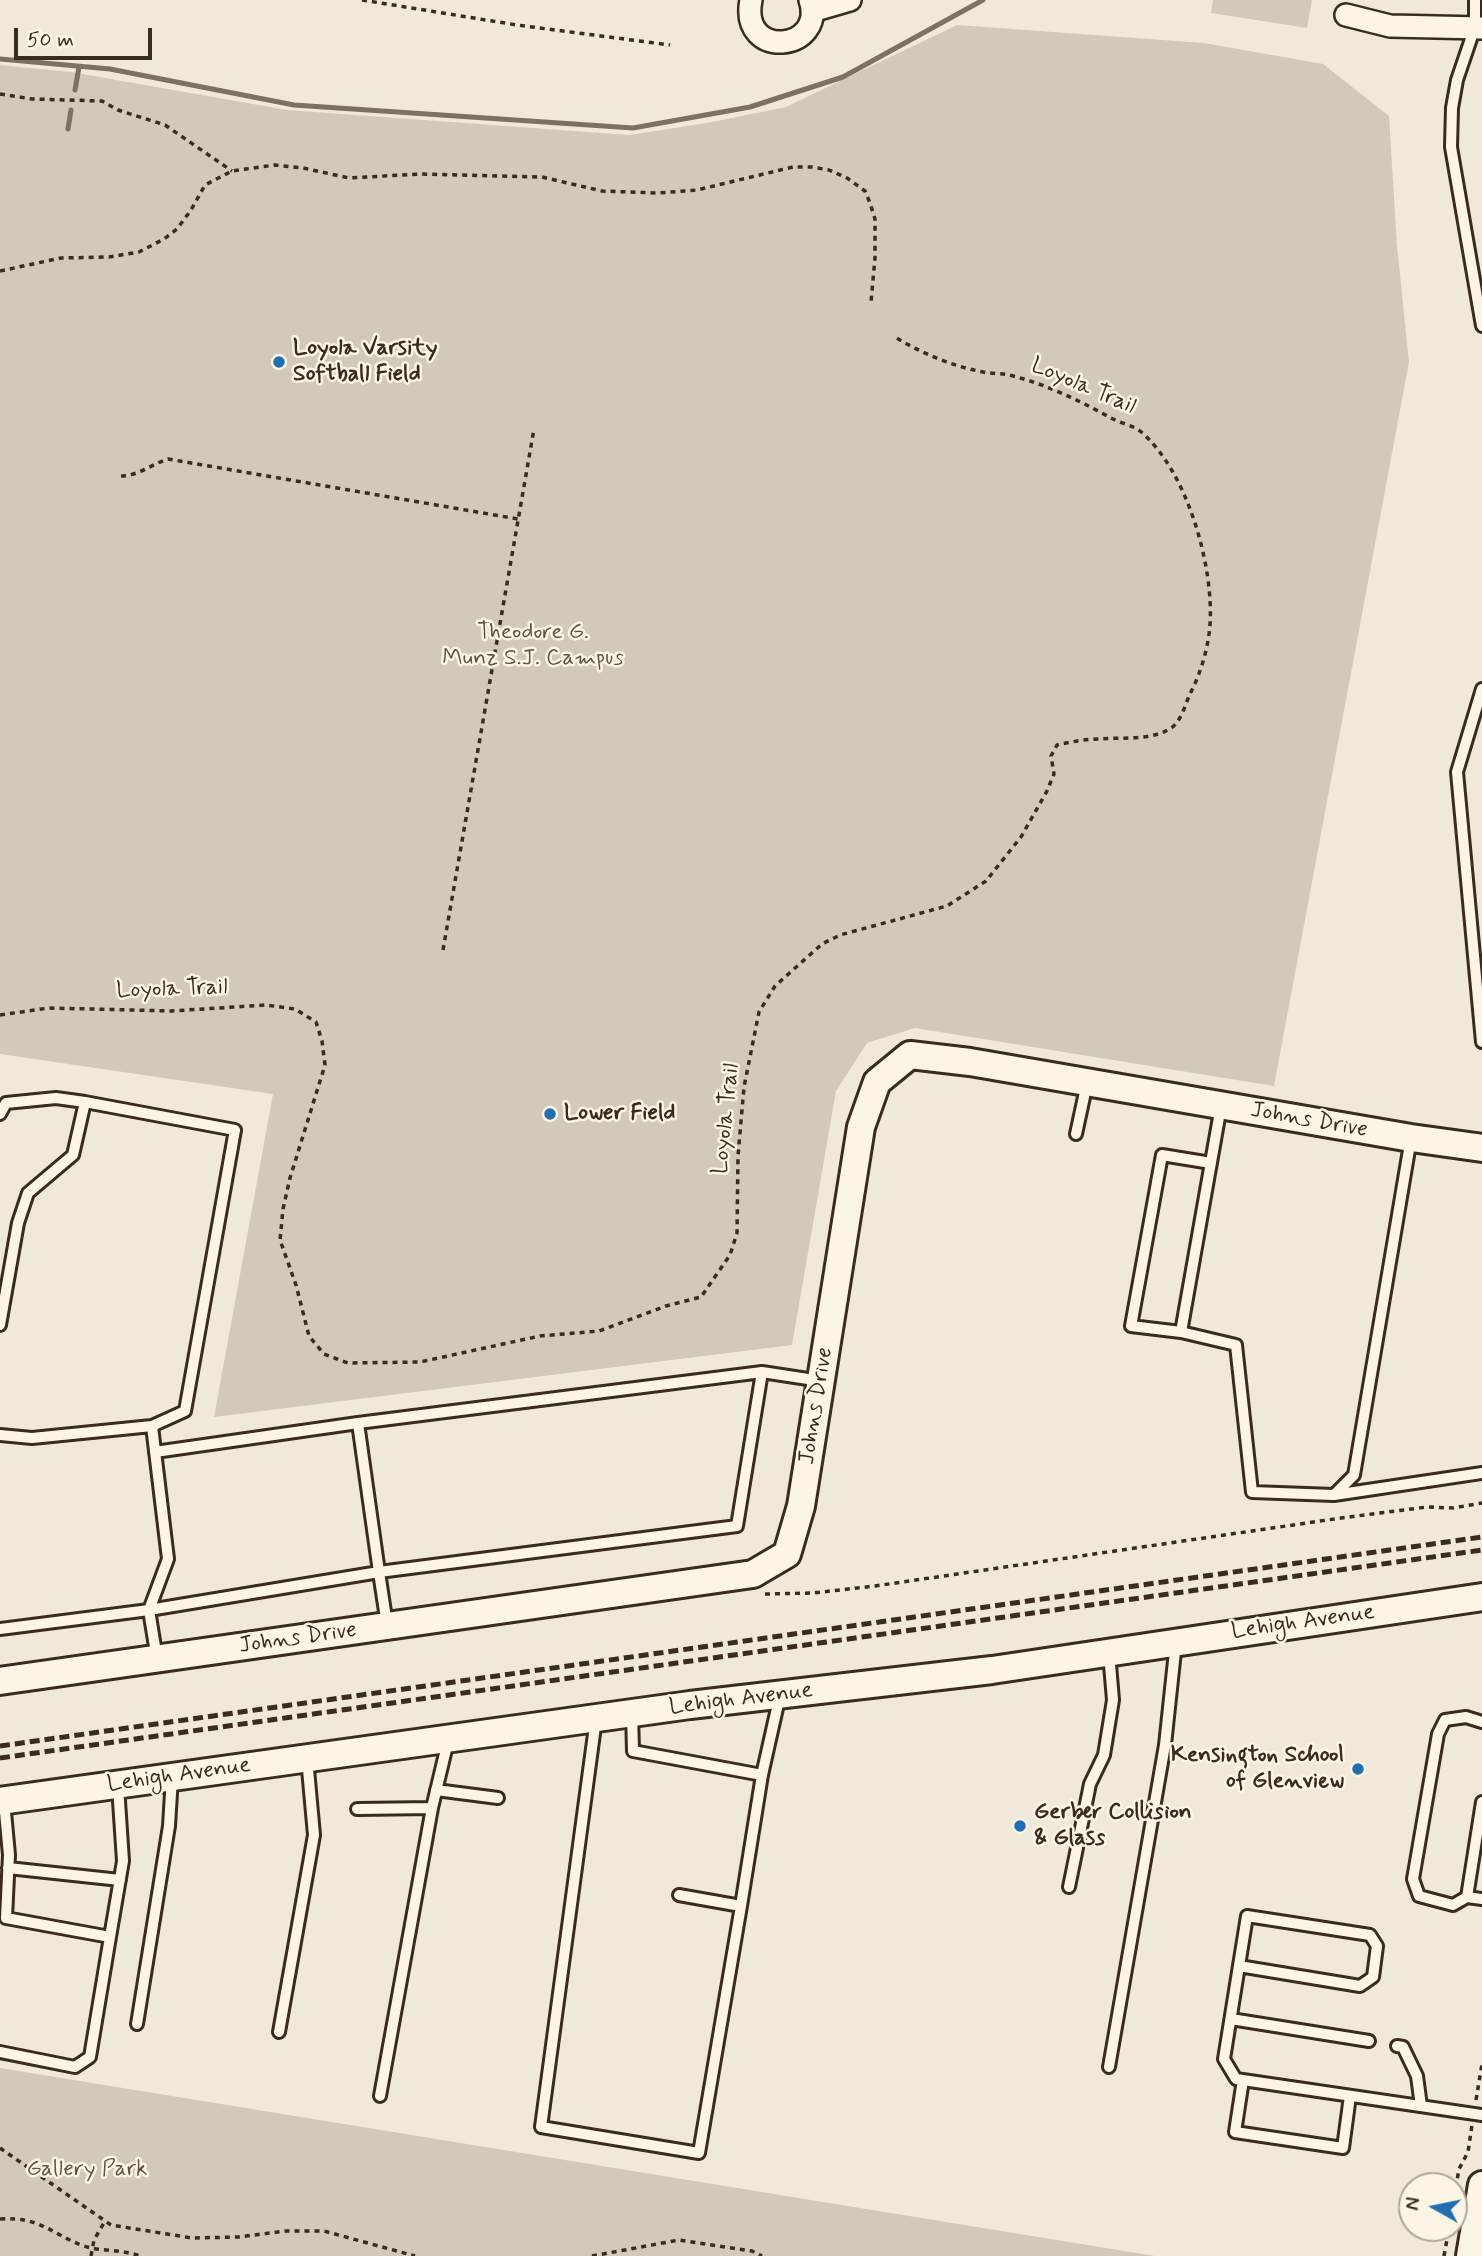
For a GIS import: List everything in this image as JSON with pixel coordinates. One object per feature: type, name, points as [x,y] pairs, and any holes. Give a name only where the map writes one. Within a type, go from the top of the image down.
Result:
[{"type":"street","points":[[751,0],[751,21],[764,38],[784,43],[803,34],[809,25],[811,5],[850,0]]},
{"type":"street","points":[[1346,15],[1390,26],[1479,27]]},
{"type":"street","name":"Johns Drive","points":[[0,1681],[753,1574],[787,1554],[801,1506],[862,1127],[877,1082],[911,1055],[970,1062],[1482,1148]]},
{"type":"street","name":"Lehigh Avenue","points":[[2,1801],[632,1713],[992,1670],[1482,1597]]},
{"type":"street","points":[[1470,2256],[1482,2185]]},
{"type":"lane","points":[[1475,0],[1479,27],[1457,80],[1452,108],[1451,147],[1482,326]]},
{"type":"lane","points":[[1482,689],[1457,772],[1462,800],[1482,1042]]},
{"type":"lane","points":[[1076,1134],[1087,1083]]},
{"type":"lane","points":[[0,1114],[6,1103],[55,1098],[235,1130],[185,1411],[152,1426],[32,1438],[0,1435]]},
{"type":"lane","points":[[0,1325],[18,1223],[28,1193],[73,1155],[85,1102]]},
{"type":"lane","points":[[1181,1332],[1221,1106]]},
{"type":"lane","points":[[1334,1495],[1354,1475],[1411,1138]]},
{"type":"lane","points":[[1211,1163],[1162,1155],[1131,1326],[1181,1332],[1236,1345],[1252,1492],[1334,1495],[1482,1474]]},
{"type":"lane","points":[[0,1629],[149,1611],[379,1572],[737,1526],[762,1372]]},
{"type":"lane","points":[[155,1451],[762,1372],[821,1381]]},
{"type":"lane","points":[[358,1423],[387,1626]]},
{"type":"lane","points":[[152,1426],[168,1559],[149,1611],[157,1660]]},
{"type":"lane","points":[[1110,2067],[1165,1745],[1176,1642]]},
{"type":"lane","points":[[1069,1886],[1090,1784],[1104,1755],[1113,1700],[1110,1653]]},
{"type":"lane","points":[[596,1718],[541,2127],[699,2153],[762,1775],[780,1695]]},
{"type":"lane","points":[[632,1713],[633,1751],[762,1775]]},
{"type":"lane","points":[[1482,1723],[1466,1717],[1445,1720],[1438,1734],[1413,1879],[1419,1896],[1432,1901],[1453,1905],[1467,1897],[1482,1899]]},
{"type":"lane","points":[[380,2096],[432,1808],[449,1738]]},
{"type":"lane","points":[[279,2032],[314,1835],[307,1758]]},
{"type":"lane","points":[[137,2024],[169,1826],[172,1777]]},
{"type":"lane","points":[[0,2052],[75,2067],[90,2057],[123,1861],[118,1785]]},
{"type":"lane","points":[[436,1790],[498,1798]]},
{"type":"lane","points":[[2,1801],[8,1868],[6,1918],[110,1937]]},
{"type":"lane","points":[[1467,1897],[1482,1802]]},
{"type":"lane","points":[[357,1809],[432,1808]]},
{"type":"lane","points":[[8,1868],[120,1880]]},
{"type":"lane","points":[[679,1895],[741,1906]]},
{"type":"lane","points":[[1239,1966],[1360,1986],[1373,1977],[1377,1946],[1370,1936],[1247,1916],[1224,2059],[1236,2079],[1478,2114]]},
{"type":"lane","points":[[1231,2019],[1369,2041]]},
{"type":"lane","points":[[1397,2046],[1403,2047],[1417,2076],[1421,2106]]},
{"type":"lane","points":[[1242,2080],[1235,2132],[1343,2148],[1350,2095]]},
{"type":"path","points":[[362,0],[517,25],[670,45]]},
{"type":"path","points":[[0,94],[32,99],[102,101],[118,110],[166,125],[232,171]]},
{"type":"path","points":[[0,271],[61,258],[110,257],[139,252],[177,229],[205,185],[232,171],[275,165],[349,178],[420,174],[542,177],[602,191],[658,192],[716,187],[793,167],[829,170],[847,178],[865,191],[875,219],[871,302]]},
{"type":"path","name":"Loyola Trail","points":[[0,1015],[49,1008],[171,1011],[266,1005],[295,1010],[316,1022],[325,1065],[290,1178],[280,1240],[296,1284],[309,1336],[324,1354],[348,1363],[420,1363],[540,1336],[599,1331],[666,1306],[701,1297],[730,1255],[737,1233],[738,1156],[744,1087],[759,1013],[775,986],[822,944],[840,935],[947,906],[986,881],[1021,837],[1047,791],[1054,774],[1051,756],[1057,745],[1096,739],[1156,736],[1175,726],[1200,676],[1210,627],[1210,585],[1186,495],[1158,451],[1139,430],[1042,384],[951,363],[925,354],[895,337]]},
{"type":"path","points":[[443,950],[534,429]]},
{"type":"path","points":[[121,476],[132,476],[154,463],[168,459],[518,519]]},
{"type":"path","points":[[1458,2172],[1468,2152],[1478,2114],[1482,2064]]},
{"type":"path","points":[[0,2148],[111,2225],[192,2238],[324,2231],[415,2256]]},
{"type":"path","points":[[0,2219],[30,2220],[92,2247],[139,2256]]},
{"type":"path","points":[[91,2256],[100,2227],[105,2221]]},
{"type":"path","points":[[592,2256],[679,2240],[752,2251],[762,2256]]},
{"type":"green space","points":[[1213,0],[1312,0],[1307,28],[1211,13]]},
{"type":"green space","name":"Theodore G. Munz S.J. Campus","points":[[957,25],[1204,43],[1323,64],[1389,116],[1397,246],[1409,362],[1274,1086],[915,1028],[867,1043],[836,1091],[792,1345],[214,1417],[273,1094],[0,1054],[0,65],[71,72],[287,110],[629,135],[786,107]]},
{"type":"green space","name":"Gallery Park","points":[[0,2068],[1155,2256],[0,2256]]},
{"type":"waterway","points":[[0,59],[110,69],[294,105],[633,128],[750,107],[843,77],[983,0]]},
{"type":"waterway","points":[[75,90],[79,67]]},
{"type":"waterway","points":[[68,129],[71,110]]},
{"type":"railway","points":[[0,1746],[1482,1537]]},
{"type":"railway","points":[[0,1758],[1482,1550]]},
{"type":"place","name":"Loyola Varsity Softball Field","points":[[279,362]]},
{"type":"place","name":"Lower Field","points":[[550,1114]]},
{"type":"place","name":"Kensington School of Glenview","points":[[1358,1769]]},
{"type":"place","name":"Gerber Collision & Glass","points":[[1020,1826]]}]
